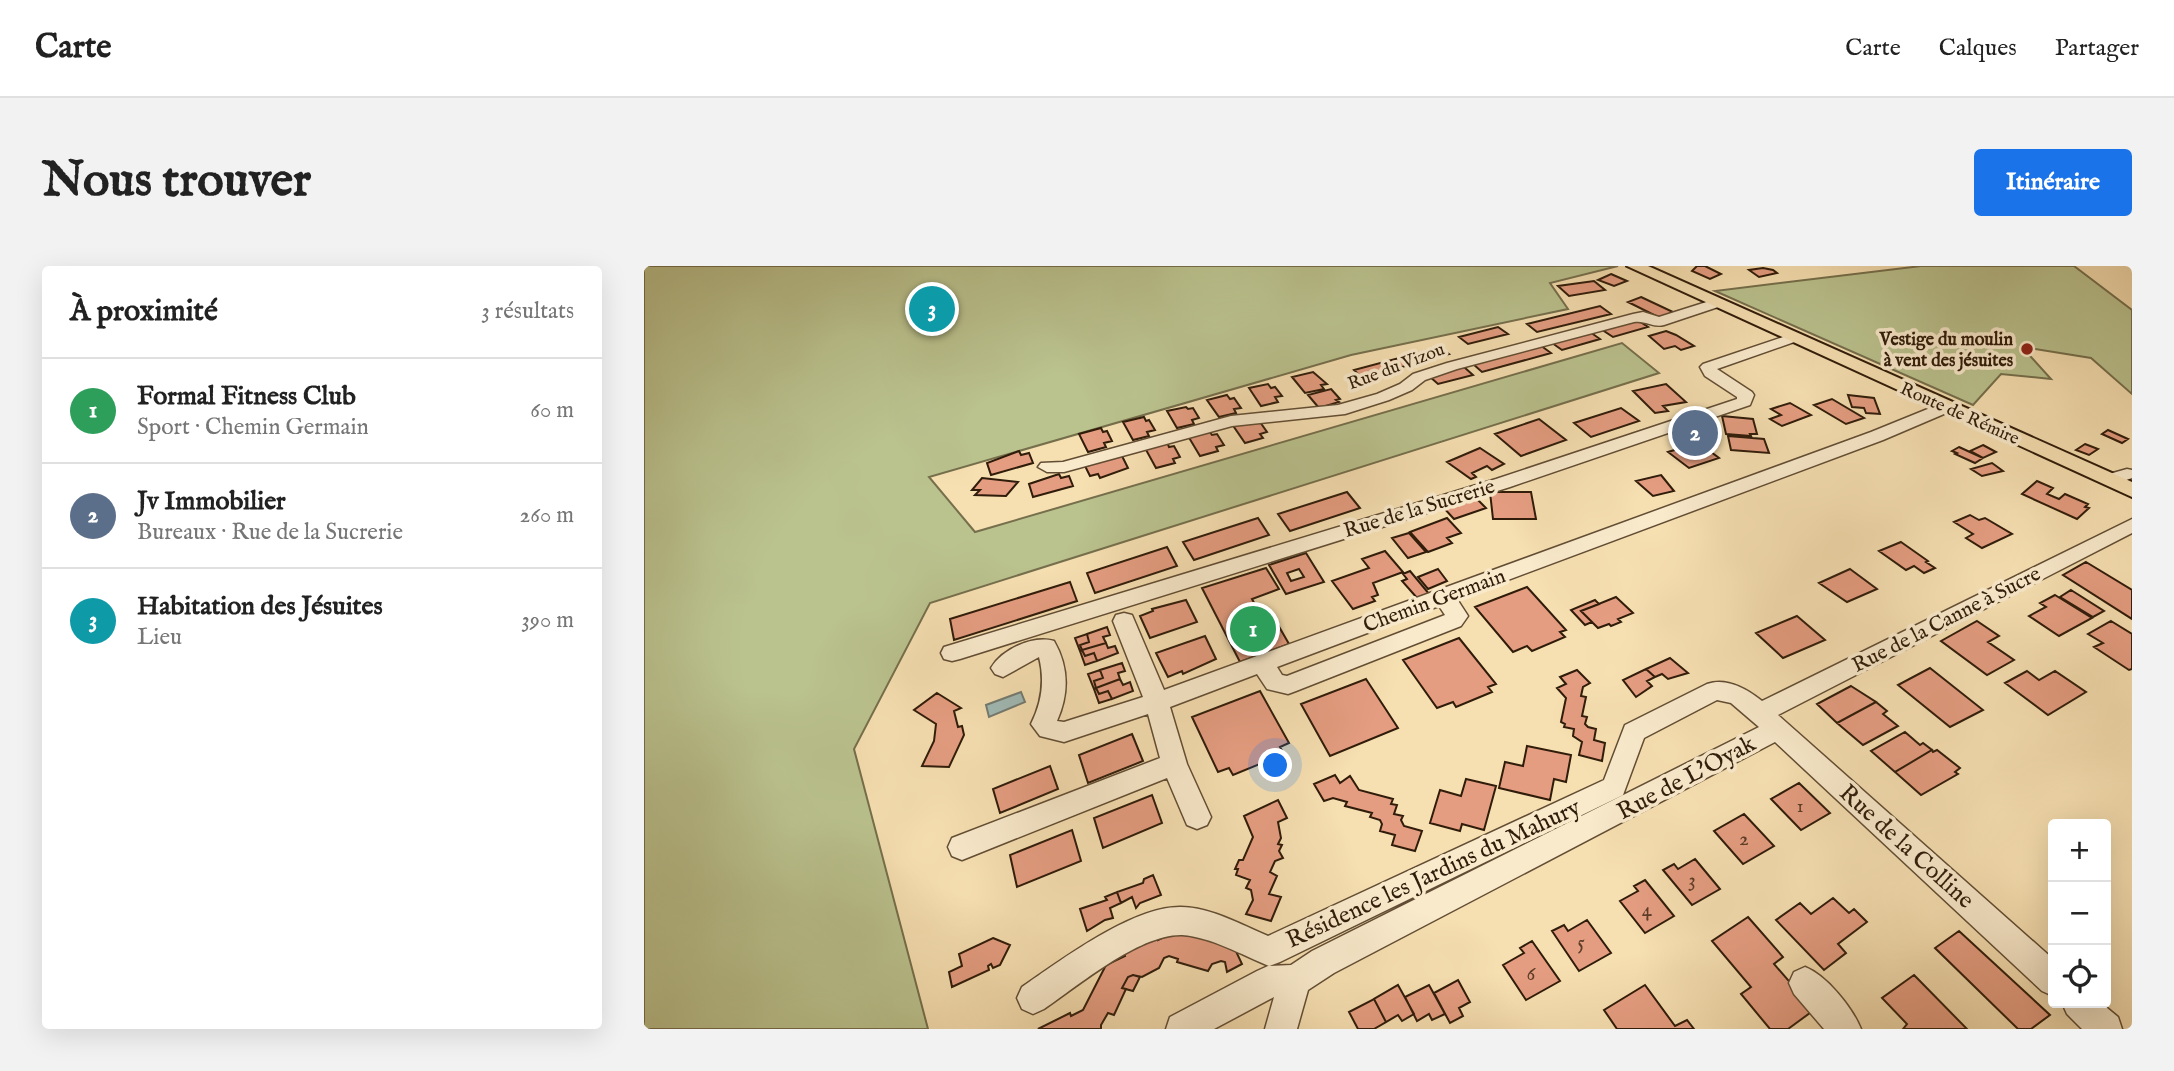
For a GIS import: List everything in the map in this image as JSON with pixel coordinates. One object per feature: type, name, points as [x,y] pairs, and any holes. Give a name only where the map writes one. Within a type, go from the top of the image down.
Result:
[{"type":"main road","name":"Route de Rémire","points":[[1635,266],[1945,407],[2123,481]]},
{"type":"street","name":"Rue du Vizou","points":[[1047,467],[1064,467],[1231,421],[1339,410],[1383,397],[1406,387],[1419,377],[1471,360],[1643,316],[1659,323],[1716,303]]},
{"type":"street","name":"Rue de la Sucrerie","points":[[952,653],[1503,482],[1744,402],[1746,395],[1711,373],[1707,367],[1792,338]]},
{"type":"street","name":"Chemin Germain","points":[[1157,702],[1262,663],[1275,683],[1288,685],[1453,620],[1457,615],[1444,596],[1877,436],[1945,407]]},
{"type":"street","name":"Rue de la Canne à Sucre","points":[[1769,721],[2132,525]]},
{"type":"street","points":[[1124,621],[1157,702],[1174,764],[1197,817]]},
{"type":"street","points":[[1003,668],[1028,650],[1046,648],[1054,663],[1051,710],[1043,724],[1049,729],[1064,732],[1157,702]]},
{"type":"street","name":"Résidence les Jardins du Mahury","points":[[1033,998],[1099,953],[1168,922],[1183,921],[1269,951],[1614,787],[1634,732],[1715,690],[1738,695],[1769,721]]},
{"type":"street","name":"Rue de L'Oyak","points":[[1182,1029],[1268,982],[1295,980],[1323,962],[1769,721]]},
{"type":"street","name":"Rue de la Colline","points":[[1769,721],[2048,975]]},
{"type":"street","points":[[962,847],[1174,764]]},
{"type":"street","points":[[1281,1029],[1295,980]]},
{"type":"street","points":[[1805,983],[1845,1029]]},
{"type":"street","points":[[2083,1008],[2106,1029]]},
{"type":"green space","points":[[644,266],[1618,266],[1550,283],[1568,309],[1351,355],[929,477],[975,532],[1622,343],[1659,373],[930,603],[854,749],[928,1029],[644,1029]]},
{"type":"green space","points":[[1921,266],[2074,266],[2132,310],[2132,394],[2091,358],[2022,347],[2051,379],[2001,374],[1973,405],[1715,291]]},
{"type":"water","points":[[1021,692],[1025,702],[989,717],[986,705]]},
{"type":"building","points":[[1697,266],[1705,266],[1721,274],[1710,279],[1692,271]]},
{"type":"building","points":[[1763,268],[1777,273],[1759,277],[1749,270]]},
{"type":"building","points":[[1611,274],[1627,281],[1614,286],[1598,280]]},
{"type":"building","points":[[1594,281],[1605,290],[1569,296],[1558,286]]},
{"type":"building","points":[[1641,297],[1673,312],[1660,318],[1628,302]]},
{"type":"building","points":[[1600,306],[1611,314],[1537,332],[1527,324]]},
{"type":"building","points":[[1636,319],[1648,327],[1613,337],[1601,329]]},
{"type":"building","points":[[1498,327],[1508,334],[1468,344],[1459,337]]},
{"type":"building","points":[[1666,331],[1694,346],[1681,350],[1675,346],[1664,349],[1649,336]]},
{"type":"building","points":[[1590,332],[1600,339],[1562,350],[1552,343]]},
{"type":"building","points":[[1540,345],[1551,353],[1482,372],[1473,364]]},
{"type":"building","points":[[1440,347],[1449,354],[1362,378],[1354,370]]},
{"type":"building","points":[[1464,367],[1473,375],[1438,384],[1429,376]]},
{"type":"building","points":[[1313,372],[1327,384],[1321,385],[1324,389],[1305,393],[1292,377]]},
{"type":"building","points":[[1268,384],[1271,388],[1275,387],[1282,396],[1275,397],[1278,402],[1261,406],[1249,388]]},
{"type":"building","points":[[1666,384],[1686,402],[1663,406],[1668,411],[1655,413],[1633,391]]},
{"type":"building","points":[[1331,389],[1340,399],[1336,400],[1339,402],[1319,408],[1308,395]]},
{"type":"building","points":[[1227,395],[1230,399],[1234,398],[1241,408],[1234,409],[1236,413],[1219,417],[1207,400]]},
{"type":"building","points":[[1848,395],[1874,398],[1880,414],[1866,413],[1864,408],[1852,407]]},
{"type":"building","points":[[1832,399],[1864,418],[1846,424],[1814,405]]},
{"type":"building","points":[[1790,403],[1811,415],[1782,426],[1770,419],[1781,415],[1771,409]]},
{"type":"building","points":[[1193,408],[1199,418],[1192,420],[1194,424],[1177,428],[1167,411]]},
{"type":"building","points":[[1621,408],[1639,421],[1591,437],[1574,423]]},
{"type":"building","points":[[1722,416],[1753,419],[1757,434],[1726,434]]},
{"type":"building","points":[[1144,417],[1155,430],[1147,432],[1149,436],[1133,440],[1123,422]]},
{"type":"building","points":[[1539,419],[1566,440],[1521,456],[1495,434]]},
{"type":"building","points":[[1260,422],[1267,432],[1260,434],[1263,438],[1245,443],[1232,424]]},
{"type":"building","points":[[1101,428],[1103,432],[1107,431],[1112,441],[1104,443],[1106,447],[1088,452],[1079,434]]},
{"type":"building","points":[[2108,430],[2128,439],[2122,443],[2102,434]]},
{"type":"building","points":[[1209,431],[1212,435],[1217,434],[1224,445],[1216,447],[1218,451],[1200,456],[1188,436]]},
{"type":"building","points":[[1728,436],[1764,439],[1769,453],[1731,450]]},
{"type":"building","points":[[1167,442],[1169,447],[1174,446],[1180,457],[1173,459],[1175,463],[1156,468],[1145,448]]},
{"type":"building","points":[[2085,444],[2098,449],[2089,455],[2076,450]]},
{"type":"building","points":[[1691,445],[1697,449],[1707,449],[1719,458],[1689,468],[1668,452]]},
{"type":"building","points":[[1983,445],[1996,452],[1983,458],[1970,451]]},
{"type":"building","points":[[1959,447],[1983,458],[1975,463],[1952,451]]},
{"type":"building","points":[[1480,448],[1504,464],[1492,470],[1487,466],[1472,473],[1476,477],[1471,479],[1447,462]]},
{"type":"building","points":[[1019,451],[1021,455],[1029,453],[1033,463],[991,475],[987,463]]},
{"type":"building","points":[[1122,456],[1128,468],[1100,478],[1098,474],[1090,476],[1085,466]]},
{"type":"building","points":[[1992,463],[2003,471],[1982,476],[1971,469]]},
{"type":"building","points":[[1059,474],[1061,478],[1069,476],[1073,486],[1033,497],[1029,484]]},
{"type":"building","points":[[1661,475],[1674,491],[1653,496],[1636,481]]},
{"type":"building","points":[[982,478],[1018,482],[1006,496],[975,495],[980,490],[972,490]]},
{"type":"building","points":[[2037,481],[2053,488],[2047,494],[2059,499],[2065,494],[2088,504],[2085,507],[2089,508],[2077,519],[2022,494]]},
{"type":"building","points":[[1347,492],[1360,508],[1290,531],[1278,514]]},
{"type":"building","points":[[1490,492],[1531,492],[1536,519],[1493,519]]},
{"type":"building","points":[[1475,497],[1486,508],[1454,519],[1443,507]]},
{"type":"building","points":[[1970,515],[1979,520],[1985,518],[2012,534],[1982,548],[1966,538],[1973,534],[1954,522]]},
{"type":"building","points":[[1258,518],[1269,535],[1194,560],[1183,542]]},
{"type":"building","points":[[1447,518],[1461,533],[1447,538],[1452,543],[1428,552],[1410,532]]},
{"type":"building","points":[[1409,533],[1426,552],[1408,558],[1392,538]]},
{"type":"building","points":[[1901,542],[1935,568],[1924,573],[1914,566],[1906,570],[1879,551]]},
{"type":"building","points":[[1167,547],[1177,566],[1095,593],[1087,573]]},
{"type":"building","points":[[1385,551],[1403,572],[1373,583],[1378,595],[1372,597],[1375,601],[1353,609],[1332,581],[1369,568],[1362,559]]},
{"type":"building","points":[[1306,553],[1324,582],[1286,594],[1269,565]],"holes":[[[1299,569],[1304,577],[1291,581],[1287,573]]]},
{"type":"building","points":[[2086,562],[2132,590],[2132,619],[2063,575]]},
{"type":"building","points":[[1266,568],[1279,589],[1252,599],[1260,614],[1270,611],[1289,644],[1240,662],[1202,588]]},
{"type":"building","points":[[1438,569],[1447,581],[1428,589],[1418,577]]},
{"type":"building","points":[[1850,569],[1877,589],[1847,602],[1819,583]]},
{"type":"building","points":[[1410,571],[1430,595],[1418,599],[1402,581],[1407,579],[1403,574]]},
{"type":"building","points":[[1070,582],[1077,601],[954,640],[950,619]]},
{"type":"building","points":[[1527,587],[1566,630],[1560,632],[1565,637],[1532,651],[1527,646],[1513,652],[1475,607]]},
{"type":"building","points":[[2071,590],[2104,611],[2093,617],[2060,597]]},
{"type":"building","points":[[2055,595],[2092,618],[2059,636],[2029,616],[2046,607],[2040,603]]},
{"type":"building","points":[[1616,597],[1633,613],[1618,619],[1621,622],[1611,626],[1609,624],[1598,628],[1581,611]]},
{"type":"building","points":[[1186,600],[1197,622],[1150,638],[1140,616],[1153,611],[1152,609]]},
{"type":"building","points":[[1595,600],[1599,604],[1581,611],[1592,622],[1585,625],[1571,610]]},
{"type":"building","points":[[1797,616],[1825,640],[1783,658],[1756,633]]},
{"type":"building","points":[[1977,621],[1999,636],[1988,642],[2014,660],[1987,675],[1941,641]]},
{"type":"building","points":[[2111,621],[2132,634],[2132,669],[2129,670],[2094,647],[2103,643],[2088,634]]},
{"type":"building","points":[[1107,627],[1110,635],[1103,637],[1106,643],[1082,650],[1080,645],[1089,642],[1087,634]]},
{"type":"building","points":[[1087,634],[1089,642],[1080,645],[1080,651],[1075,638]]},
{"type":"building","points":[[1205,636],[1216,659],[1183,674],[1182,671],[1168,677],[1156,653]]},
{"type":"building","points":[[1459,638],[1496,684],[1488,687],[1492,692],[1456,707],[1453,702],[1437,708],[1403,660]]},
{"type":"building","points":[[1106,643],[1108,648],[1115,646],[1118,653],[1097,661],[1094,653],[1085,656],[1082,650]]},
{"type":"building","points":[[1082,650],[1085,656],[1094,653],[1097,661],[1085,665],[1080,651]]},
{"type":"building","points":[[1670,658],[1688,673],[1668,679],[1662,674],[1655,677],[1646,669]]},
{"type":"building","points":[[1122,663],[1125,671],[1118,673],[1120,679],[1096,688],[1094,681],[1103,678],[1100,670]]},
{"type":"building","points":[[1930,668],[1983,710],[1950,727],[1898,685]]},
{"type":"building","points":[[1646,669],[1655,677],[1647,681],[1652,686],[1636,697],[1623,680]]},
{"type":"building","points":[[1100,670],[1103,678],[1094,681],[1094,689],[1088,674]]},
{"type":"building","points":[[1577,670],[1590,683],[1583,687],[1581,696],[1586,697],[1582,716],[1587,717],[1585,724],[1588,727],[1596,729],[1594,740],[1605,743],[1602,761],[1579,755],[1582,742],[1573,736],[1574,729],[1564,727],[1565,724],[1561,722],[1566,698],[1557,688],[1566,684],[1560,677]]},
{"type":"building","points":[[2027,671],[2039,680],[2055,671],[2086,692],[2048,715],[2005,683]]},
{"type":"building","points":[[1120,679],[1123,685],[1130,682],[1133,691],[1112,699],[1108,691],[1099,694],[1096,688]]},
{"type":"building","points":[[1366,679],[1398,728],[1330,756],[1301,704]]},
{"type":"building","points":[[1851,686],[1876,702],[1837,723],[1817,704]]},
{"type":"building","points":[[1096,688],[1099,694],[1108,691],[1112,699],[1099,703],[1094,689]]},
{"type":"building","points":[[1260,691],[1289,743],[1280,747],[1284,754],[1233,775],[1229,768],[1218,772],[1192,717]]},
{"type":"building","points":[[937,693],[961,708],[954,711],[958,727],[962,726],[964,735],[949,767],[922,766],[934,741],[936,724],[914,710]]},
{"type":"building","points":[[1876,702],[1887,711],[1883,714],[1898,726],[1863,745],[1837,723]]},
{"type":"building","points":[[1905,732],[1920,745],[1923,743],[1932,750],[1895,772],[1871,751]]},
{"type":"building","points":[[1132,734],[1143,761],[1088,783],[1079,755]]},
{"type":"building","points":[[1527,746],[1571,755],[1566,782],[1554,779],[1550,800],[1499,788],[1505,762],[1523,766]]},
{"type":"building","points":[[1932,750],[1937,750],[1960,768],[1955,772],[1958,774],[1921,795],[1895,772]]},
{"type":"building","points":[[1050,766],[1058,789],[1000,813],[993,789]]},
{"type":"building","points":[[1335,775],[1340,783],[1350,776],[1359,790],[1393,799],[1391,804],[1397,805],[1394,814],[1403,816],[1401,820],[1404,826],[1422,831],[1415,851],[1392,845],[1395,835],[1380,831],[1382,824],[1380,820],[1370,817],[1372,813],[1345,806],[1347,802],[1333,798],[1324,801],[1314,784]]},
{"type":"building","points":[[1466,779],[1496,786],[1484,830],[1462,824],[1460,831],[1430,823],[1440,790],[1461,796]]},
{"type":"building","points":[[1799,783],[1830,813],[1801,830],[1771,799]]},
{"type":"building","points":[[1152,795],[1162,823],[1103,848],[1094,818]]},
{"type":"building","points":[[1278,800],[1287,818],[1278,822],[1281,838],[1278,844],[1282,845],[1279,851],[1283,858],[1275,861],[1270,872],[1277,876],[1269,894],[1281,897],[1271,921],[1246,914],[1253,900],[1251,890],[1246,888],[1250,880],[1236,875],[1238,869],[1235,869],[1239,860],[1243,860],[1253,837],[1244,816]]},
{"type":"building","points":[[1744,814],[1774,846],[1743,864],[1714,831]]},
{"type":"building","points":[[1072,830],[1081,861],[1017,887],[1010,855]]},
{"type":"building","points":[[1695,859],[1720,889],[1692,905],[1663,870],[1674,864],[1678,869]]},
{"type":"building","points":[[1153,875],[1161,895],[1140,903],[1136,908],[1132,897],[1121,903],[1117,892],[1143,883],[1144,879]]},
{"type":"building","points":[[1645,880],[1674,916],[1645,933],[1620,901],[1638,891],[1634,886]]},
{"type":"building","points":[[1117,892],[1121,903],[1110,908],[1113,918],[1087,931],[1080,909],[1107,900],[1105,897]]},
{"type":"building","points":[[1833,898],[1849,913],[1854,909],[1867,922],[1838,944],[1846,953],[1824,970],[1776,920],[1800,903],[1811,914]]},
{"type":"building","points":[[1748,917],[1783,957],[1774,964],[1814,1010],[1788,1029],[1770,1029],[1741,994],[1751,987],[1712,941]]},
{"type":"building","points":[[1587,920],[1611,953],[1579,971],[1552,931],[1564,925],[1568,931]]},
{"type":"building","points":[[1176,931],[1234,947],[1242,964],[1227,972],[1225,962],[1221,961],[1212,964],[1208,971],[1177,962],[1178,959],[1169,956],[1164,958],[1159,968],[1142,977],[1128,977],[1122,988],[1126,989],[1114,1015],[1108,1013],[1101,1029],[1038,1029],[1070,1013],[1071,1016],[1083,1010],[1106,965],[1157,936],[1158,940]]},
{"type":"building","points":[[1959,931],[2050,1015],[2031,1029],[2018,1029],[1935,948]]},
{"type":"building","points":[[993,938],[1010,945],[1000,965],[993,968],[991,964],[988,966],[989,970],[952,987],[949,972],[962,966],[959,954]]},
{"type":"building","points":[[1532,941],[1560,981],[1526,1000],[1503,965],[1524,953],[1520,948]]},
{"type":"building","points":[[1914,975],[1967,1029],[1903,1029],[1907,1024],[1882,998]]},
{"type":"building","points":[[1128,977],[1140,977],[1133,991],[1122,988]]},
{"type":"building","points":[[1458,980],[1470,1002],[1459,1008],[1463,1016],[1450,1023],[1434,993]]},
{"type":"building","points":[[1398,985],[1414,1014],[1402,1021],[1398,1015],[1386,1022],[1374,999]]},
{"type":"building","points":[[1429,985],[1445,1014],[1432,1020],[1429,1014],[1417,1021],[1405,997]]},
{"type":"building","points":[[1645,985],[1675,1026],[1687,1020],[1694,1029],[1617,1029],[1604,1010]]},
{"type":"building","points":[[1374,999],[1386,1022],[1374,1029],[1358,1029],[1349,1012]]},
{"type":"place","name":"Habitation des Jésuites","points":[[932,309]]},
{"type":"place","name":"Vestige du moulin à vent des jésuites","points":[[2027,349]]},
{"type":"place","name":"Jv Immobilier","points":[[1695,433]]},
{"type":"place","name":"Formal Fitness Club","points":[[1253,629]]}]
